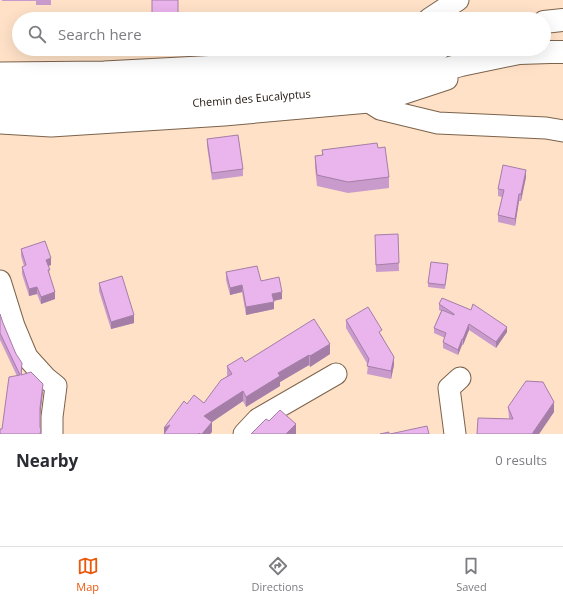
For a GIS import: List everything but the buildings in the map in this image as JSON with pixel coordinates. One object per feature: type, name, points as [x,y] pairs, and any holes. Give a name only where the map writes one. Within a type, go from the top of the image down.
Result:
[{"type":"main road","points":[[551,21],[563,20]]},
{"type":"main road","name":"Chemin des Eucalyptus","points":[[551,52],[563,52]]},
{"type":"main road","name":"Chemin des Eucalyptus","points":[[0,91],[108,89],[229,82],[372,68],[414,56]]},
{"type":"main road","name":"Chemin des Eucalyptus","points":[[0,108],[61,110],[110,109],[375,88],[461,65],[504,56]]},
{"type":"street","points":[[440,12],[458,0]]},
{"type":"street","points":[[0,74],[104,72],[219,66],[312,56]]},
{"type":"street","name":"Chemin des Eucalyptus","points":[[0,124],[51,126],[224,115],[368,102],[380,100],[455,76],[499,57]]},
{"type":"street","points":[[368,102],[380,109],[438,123],[546,128],[563,131]]},
{"type":"street","points":[[0,281],[14,326],[27,357],[46,378],[56,386],[52,417],[52,434]]},
{"type":"street","points":[[244,434],[258,419],[336,374]]},
{"type":"street","points":[[455,434],[449,388],[460,378]]}]
